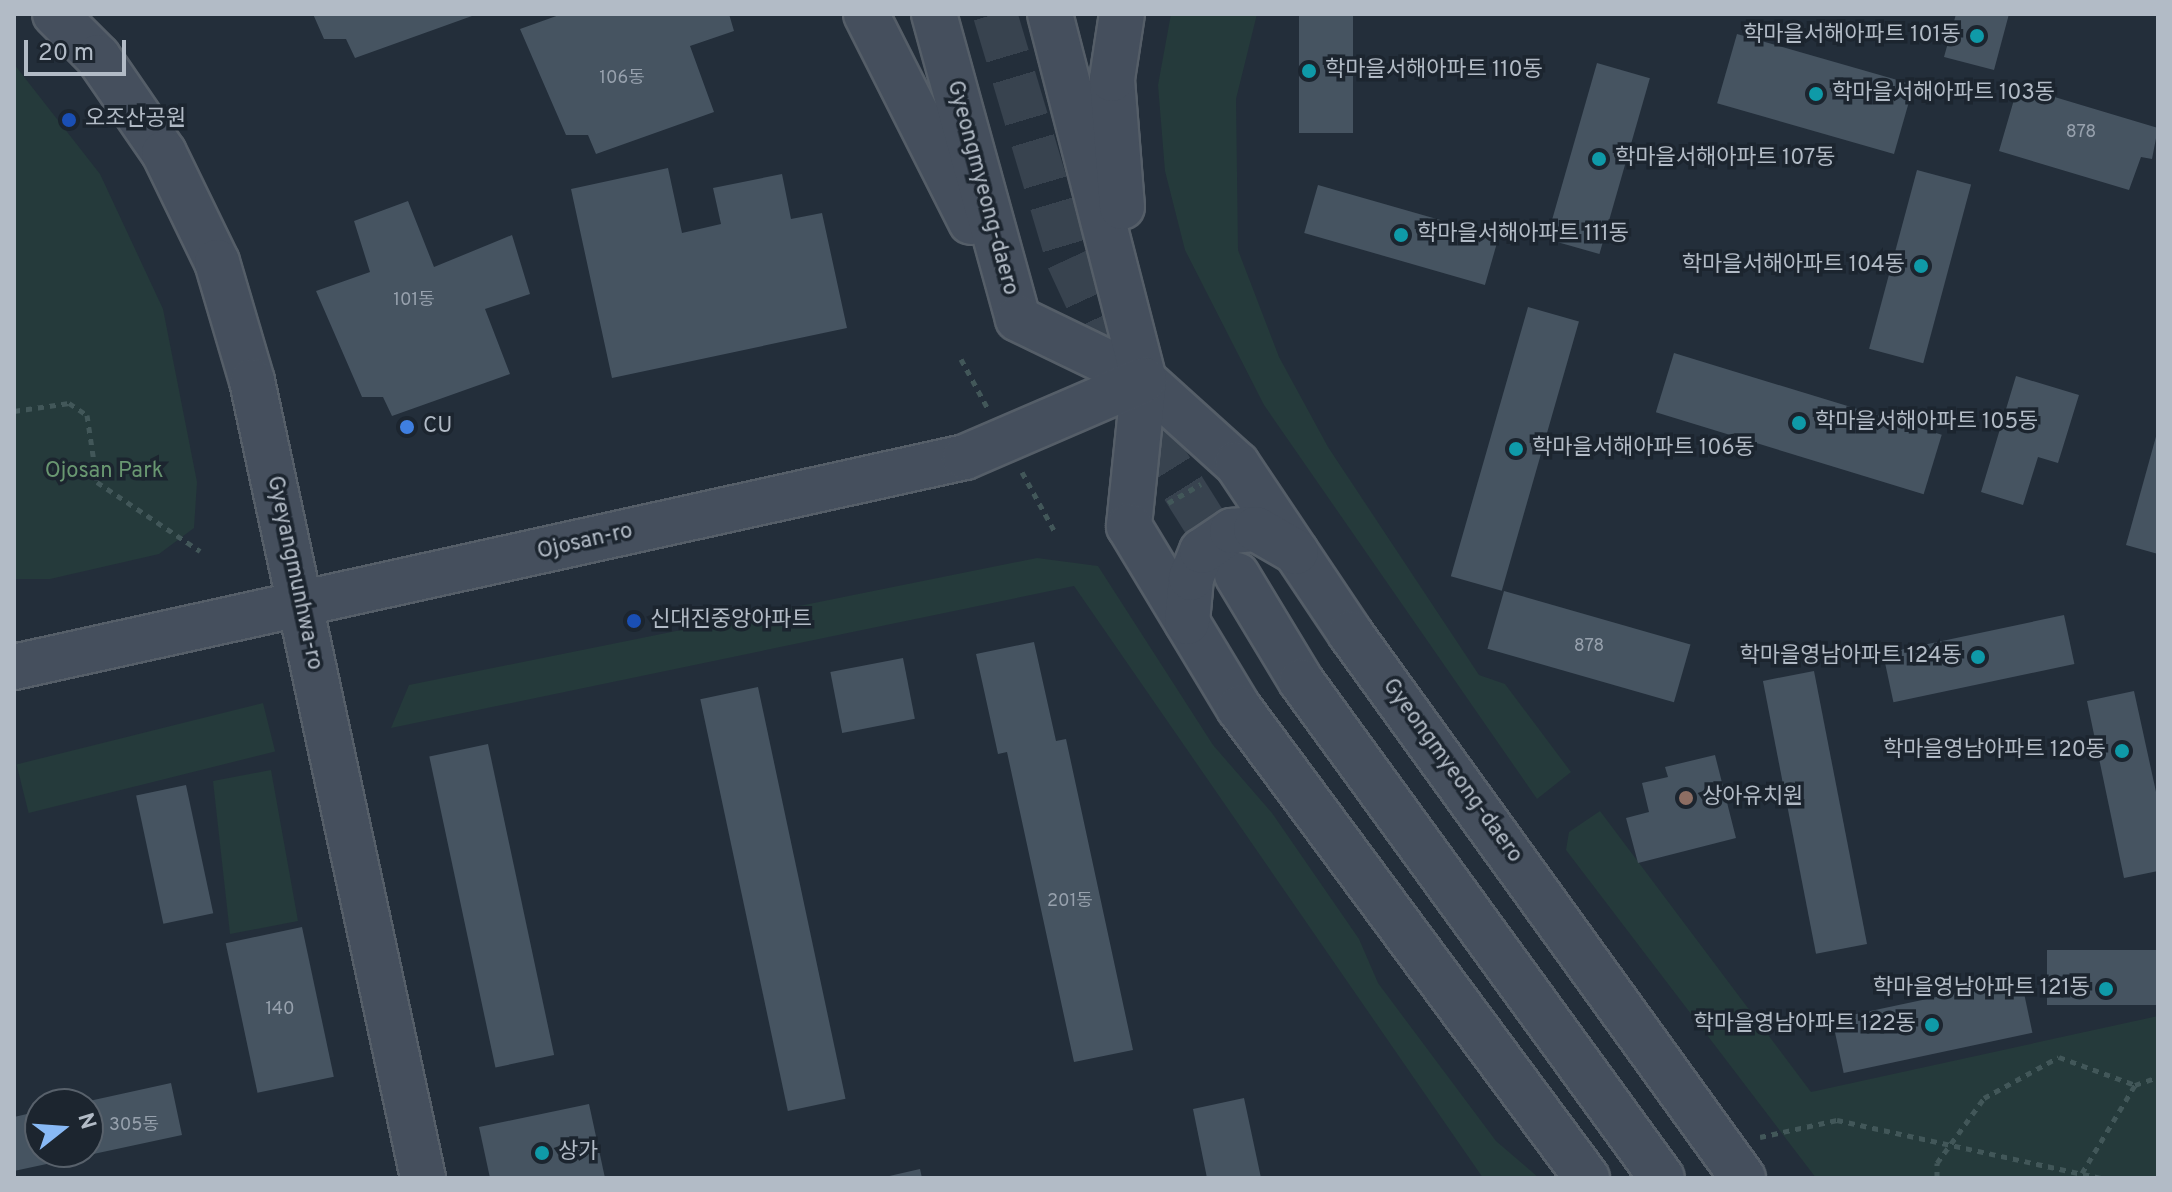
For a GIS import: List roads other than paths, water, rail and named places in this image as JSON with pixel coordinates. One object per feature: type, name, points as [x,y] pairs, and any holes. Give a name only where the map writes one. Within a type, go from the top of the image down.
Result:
[{"type":"street","name":"Gyeyangmunhwa-ro","points":[[55,14],[98,57],[164,153],[217,262],[252,381],[423,1178]]},
{"type":"street","points":[[866,14],[1018,319]]},
{"type":"street","name":"Gyeongmyeong-daero","points":[[934,14],[1018,319],[1144,380],[1237,464],[1296,552],[1732,1162]]},
{"type":"street","points":[[1050,14],[1144,380]]},
{"type":"street","points":[[1122,14],[1112,79],[1144,380],[1129,526],[1239,708],[1587,1178]]},
{"type":"street","name":"Ojosan-ro","points":[[14,667],[965,457],[1144,380]]},
{"type":"street","points":[[1187,622],[1191,578],[1202,551],[1232,531],[1256,529],[1296,552]]},
{"type":"street","points":[[1237,575],[1301,681],[1662,1178]]},
{"type":"tunnel","points":[[995,14],[1068,259],[1148,432],[1237,574]]},
{"type":"place","name":"학마을서해아파트 101동","points":[[1977,36]]},
{"type":"place","name":"학마을서해아파트 110동","points":[[1309,71]]},
{"type":"place","name":"학마을서해아파트 103동","points":[[1816,94]]},
{"type":"place","name":"오조산공원","points":[[69,120]]},
{"type":"place","name":"학마을서해아파트 107동","points":[[1599,159]]},
{"type":"place","name":"학마을서해아파트 111동","points":[[1401,235]]},
{"type":"place","name":"학마을서해아파트 104동","points":[[1921,266]]},
{"type":"place","name":"학마을서해아파트 105동","points":[[1799,423]]},
{"type":"place","name":"CU","points":[[407,427]]},
{"type":"place","name":"학마을서해아파트 106동","points":[[1516,449]]},
{"type":"place","name":"신대진중앙아파트","points":[[634,621]]},
{"type":"place","name":"학마을영남아파트 124동","points":[[1978,657]]},
{"type":"place","name":"학마을영남아파트 120동","points":[[2122,751]]},
{"type":"place","name":"상아유치원","points":[[1686,798]]},
{"type":"place","name":"학마을영남아파트 121동","points":[[2106,989]]},
{"type":"place","name":"학마을영남아파트 122동","points":[[1932,1025]]},
{"type":"place","name":"상가","points":[[542,1153]]},
{"type":"park label","name":"Ojosan Park","points":[[104,472]]}]
